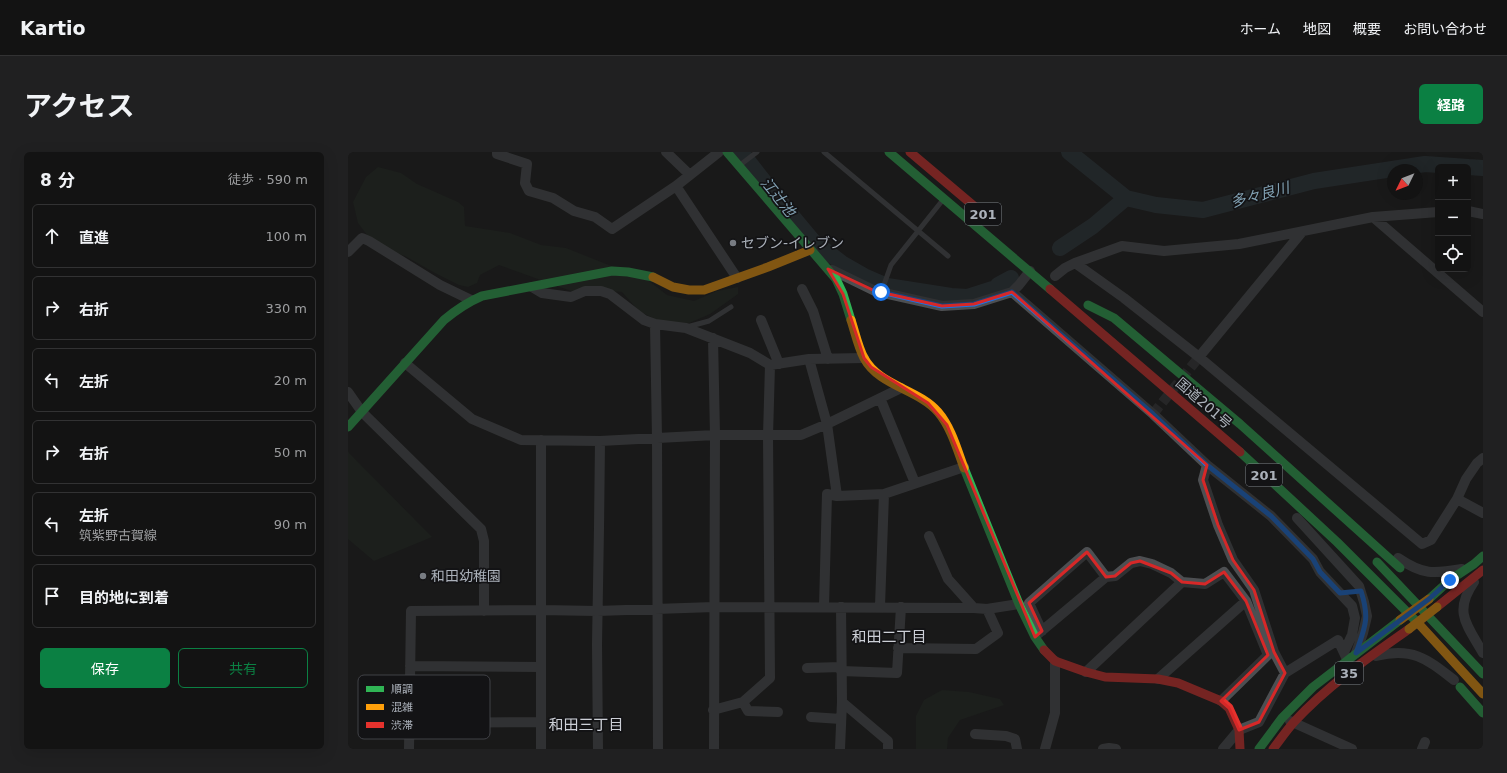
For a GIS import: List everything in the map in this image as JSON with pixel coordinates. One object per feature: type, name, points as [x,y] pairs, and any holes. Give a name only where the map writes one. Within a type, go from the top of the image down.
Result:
[{"type":"main road","points":[[727,152],[836,279],[843,294],[864,358],[870,367],[881,376],[928,403],[938,412],[947,425],[1019,604],[1038,634],[1045,651],[1055,661],[1086,672],[1105,677],[1158,679],[1178,682],[1221,700],[1229,708],[1239,730],[1240,749]]},
{"type":"main road","name":"国道201号","points":[[889,152],[1072,307],[1228,442],[1318,523],[1370,575],[1483,694]]},
{"type":"main road","name":"201","points":[[910,152],[986,216]]},
{"type":"main road","points":[[348,427],[444,320],[458,308],[471,300],[482,296],[612,271],[634,273],[652,277],[673,287],[689,290],[704,290],[810,250]]},
{"type":"main road","name":"国道201号","points":[[1218,417],[1085,303],[1114,318],[1240,424],[1368,538]]},
{"type":"main road","name":"201","points":[[1072,307],[1109,348],[1197,427]]},
{"type":"main road","name":"201","points":[[1368,538],[1408,577]]},
{"type":"main road","name":"35","points":[[1259,749],[1282,718],[1313,687],[1349,655],[1426,596],[1467,569],[1483,556]]},
{"type":"main road","points":[[1371,557],[1483,674]]},
{"type":"main road","name":"35","points":[[1273,749],[1294,722],[1321,696],[1362,662],[1411,632],[1481,572]]},
{"type":"main road","points":[[1426,596],[1439,609]]},
{"type":"main road","points":[[1397,618],[1411,632]]},
{"type":"main road","points":[[1462,634],[1483,657]]},
{"type":"main road","points":[[1429,652],[1483,713]]},
{"type":"street","points":[[497,152],[496,154],[527,164],[525,183],[529,191],[553,198],[574,211],[596,217],[612,229],[676,186],[719,152]]},
{"type":"street","points":[[666,152],[690,175]]},
{"type":"street","points":[[676,186],[737,278]]},
{"type":"street","points":[[1055,276],[1065,268],[1075,263],[1122,246],[1164,251],[1239,244],[1373,218],[1435,212]]},
{"type":"street","points":[[1471,212],[1483,214]]},
{"type":"street","points":[[1373,218],[1483,312]]},
{"type":"street","points":[[1199,357],[1302,232]]},
{"type":"street","points":[[348,252],[362,238],[440,285],[471,300]]},
{"type":"street","points":[[1075,263],[1124,298],[1199,357],[1422,544],[1431,540],[1457,499],[1466,479],[1477,463],[1483,458]]},
{"type":"street","points":[[828,269],[876,291],[942,306],[974,304],[1012,292],[1030,271]]},
{"type":"street","points":[[532,287],[542,293],[571,297],[585,291],[601,291],[618,299],[644,320],[655,324],[686,328],[750,353],[774,365],[809,359],[864,358]]},
{"type":"street","points":[[802,289],[813,311],[828,359]]},
{"type":"street","points":[[1012,292],[1153,414],[1207,465],[1271,516],[1313,559],[1320,572],[1352,606],[1355,618],[1349,655]]},
{"type":"street","points":[[713,710],[742,702],[770,678],[768,436],[774,365],[761,320]]},
{"type":"street","points":[[655,324],[658,749]]},
{"type":"street","points":[[712,338],[715,435],[714,749]]},
{"type":"street","points":[[809,359],[827,424],[837,496]]},
{"type":"street","points":[[405,363],[472,419],[521,440],[600,441],[715,435],[801,435],[901,388]]},
{"type":"street","points":[[348,392],[362,412],[481,529],[484,541],[484,611]]},
{"type":"street","points":[[880,398],[915,484]]},
{"type":"street","points":[[541,440],[541,749]]},
{"type":"street","points":[[598,749],[597,611],[600,441]]},
{"type":"street","points":[[1207,465],[1203,480],[1218,525],[1232,560],[1254,590],[1274,652],[1285,673]]},
{"type":"street","points":[[824,607],[827,494],[837,496],[884,494],[964,467]]},
{"type":"street","points":[[880,606],[884,494]]},
{"type":"street","points":[[1457,499],[1483,513]]},
{"type":"street","points":[[1294,515],[1359,586],[1364,589]]},
{"type":"street","points":[[930,536],[948,579],[974,608]]},
{"type":"street","points":[[1368,538],[1413,568],[1432,573],[1467,569]]},
{"type":"street","points":[[1106,577],[1087,552],[1029,602],[1038,634],[1106,577],[1115,576],[1131,563],[1140,561],[1152,564],[1171,572],[1182,582],[1205,584],[1224,572],[1246,601],[1268,655],[1221,700]]},
{"type":"street","points":[[1481,572],[1468,591],[1462,609],[1467,624],[1483,653]]},
{"type":"street","points":[[1086,672],[1182,582]]},
{"type":"street","points":[[1340,593],[1364,589]]},
{"type":"street","points":[[1349,655],[1363,633],[1367,616],[1364,589]]},
{"type":"street","points":[[1158,679],[1246,601]]},
{"type":"street","points":[[410,675],[411,611],[597,611],[714,607],[880,606],[987,609],[1019,604]]},
{"type":"street","points":[[840,749],[842,702],[841,607]]},
{"type":"street","points":[[807,668],[841,669],[898,674],[901,607]]},
{"type":"street","points":[[898,648],[976,649],[998,633],[987,609]]},
{"type":"street","points":[[1223,749],[1239,730],[1259,722],[1285,673],[1338,640],[1349,655]]},
{"type":"street","points":[[1362,662],[1370,658],[1390,653],[1408,653],[1428,660],[1454,680]]},
{"type":"street","points":[[1045,749],[1055,713],[1055,661]]},
{"type":"street","points":[[410,666],[541,667]]},
{"type":"street","points":[[742,702],[748,711],[778,712]]},
{"type":"street","points":[[842,702],[888,741],[888,749]]},
{"type":"street","points":[[811,717],[841,719]]},
{"type":"street","points":[[1282,718],[1294,722],[1352,749]]},
{"type":"street","points":[[490,720],[541,722]]},
{"type":"street","points":[[975,734],[1011,737],[1015,739],[1017,749]]},
{"type":"street","points":[[1103,749],[1116,749]]},
{"type":"lane","points":[[739,165],[757,152]]},
{"type":"lane","points":[[824,152],[948,256]]},
{"type":"lane","points":[[881,292],[891,264],[944,198]]},
{"type":"lane","points":[[686,328],[709,321],[731,307]]},
{"type":"highlighted area","points":[[828,269],[875,291],[942,306],[974,304],[1012,292],[1207,465],[1203,480],[1218,525],[1233,560],[1254,590],[1274,652],[1285,673],[1259,722],[1239,730],[1229,708],[1221,701],[1268,655],[1246,601],[1224,572],[1205,584],[1182,582],[1171,573],[1140,561],[1131,563],[1115,576],[1106,577],[1087,552],[1029,603],[1042,631],[1035,637],[947,425],[928,403],[871,367],[864,358],[843,294]]},
{"type":"shaded area","points":[[378,167],[401,173],[417,184],[458,202],[464,207],[465,226],[510,233],[541,245],[566,248],[649,281],[667,295],[694,301],[717,291],[738,287],[738,294],[710,314],[689,323],[661,322],[639,311],[622,292],[596,290],[571,291],[499,265],[480,275],[477,283],[468,287],[459,285],[405,256],[376,247],[358,223],[353,202],[366,177]]},
{"type":"shaded area","points":[[348,451],[432,537],[374,561],[348,539]]},
{"type":"shaded area","points":[[942,690],[969,692],[1000,699],[1004,705],[960,720],[948,738],[947,749],[916,749],[916,716],[924,700]]},
{"type":"waterway","name":"江辻池","points":[[741,152],[813,241],[843,264],[864,276],[887,286],[951,296],[967,297],[992,289]]},
{"type":"waterway","name":"多々良川","points":[[1069,152],[1126,198],[1156,205],[1203,210],[1314,181],[1425,164],[1435,165]]},
{"type":"waterway","name":"多々良川","points":[[1471,167],[1483,168]]},
{"type":"waterway","name":"江辻池","points":[[1060,248],[1093,226],[1126,198]]},
{"type":"waterway","name":"江辻池","points":[[998,285],[1011,278]]},
{"type":"tunnel","points":[[1153,414],[1199,357]]},
{"type":"traffic: fast","points":[[727,152],[836,279],[843,294],[851,320]]},
{"type":"traffic: fast","points":[[889,152],[1050,289]]},
{"type":"traffic: fast","points":[[348,427],[444,320],[462,306],[477,298],[612,271],[628,272],[653,277]]},
{"type":"traffic: fast","points":[[1088,305],[1114,318],[1240,424],[1400,568]]},
{"type":"traffic: fast","points":[[1240,452],[1337,542],[1418,623]]},
{"type":"traffic: fast","points":[[964,468],[1019,604],[1035,637],[1044,650]]},
{"type":"traffic: fast","points":[[1429,599],[1450,580],[1483,556]]},
{"type":"traffic: fast","points":[[1377,562],[1483,674]]},
{"type":"traffic: fast","points":[[1259,749],[1282,718],[1313,687],[1400,620]]},
{"type":"traffic: fast","points":[[1460,687],[1483,713]]},
{"type":"traffic: slow","points":[[653,277],[673,287],[689,290],[704,290],[810,250]]},
{"type":"traffic: slow","points":[[851,320],[862,354],[871,367],[879,375],[930,404],[943,418],[953,438],[964,468]]},
{"type":"traffic: slow","points":[[1400,620],[1429,599]]},
{"type":"traffic: slow","points":[[1409,629],[1437,607]]},
{"type":"traffic: slow","points":[[1418,623],[1483,694]]},
{"type":"traffic: jam","points":[[910,152],[981,212]]},
{"type":"traffic: jam","points":[[1050,289],[1240,452]]},
{"type":"traffic: jam","points":[[1437,607],[1483,570]]},
{"type":"traffic: jam","points":[[1273,749],[1294,722],[1320,696],[1364,661],[1409,629]]},
{"type":"traffic: jam","points":[[1044,650],[1055,661],[1086,672],[1105,677],[1158,679],[1178,683],[1221,701],[1229,708],[1239,730],[1240,749]]},
{"type":"place","name":"セブン-イレブン","points":[[733,243]]},
{"type":"place","name":"和田幼稚園","points":[[423,576]]},
{"type":"district","name":"和田二丁目","points":[[889,637]]},
{"type":"district","name":"和田三丁目","points":[[586,725]]},
{"type":"route","points":[[881,292],[942,306],[974,304],[1012,292],[1153,414],[1207,465],[1223,476],[1271,516],[1313,559],[1320,572],[1340,593],[1361,591],[1367,616],[1356,653],[1429,599],[1450,580]]}]
